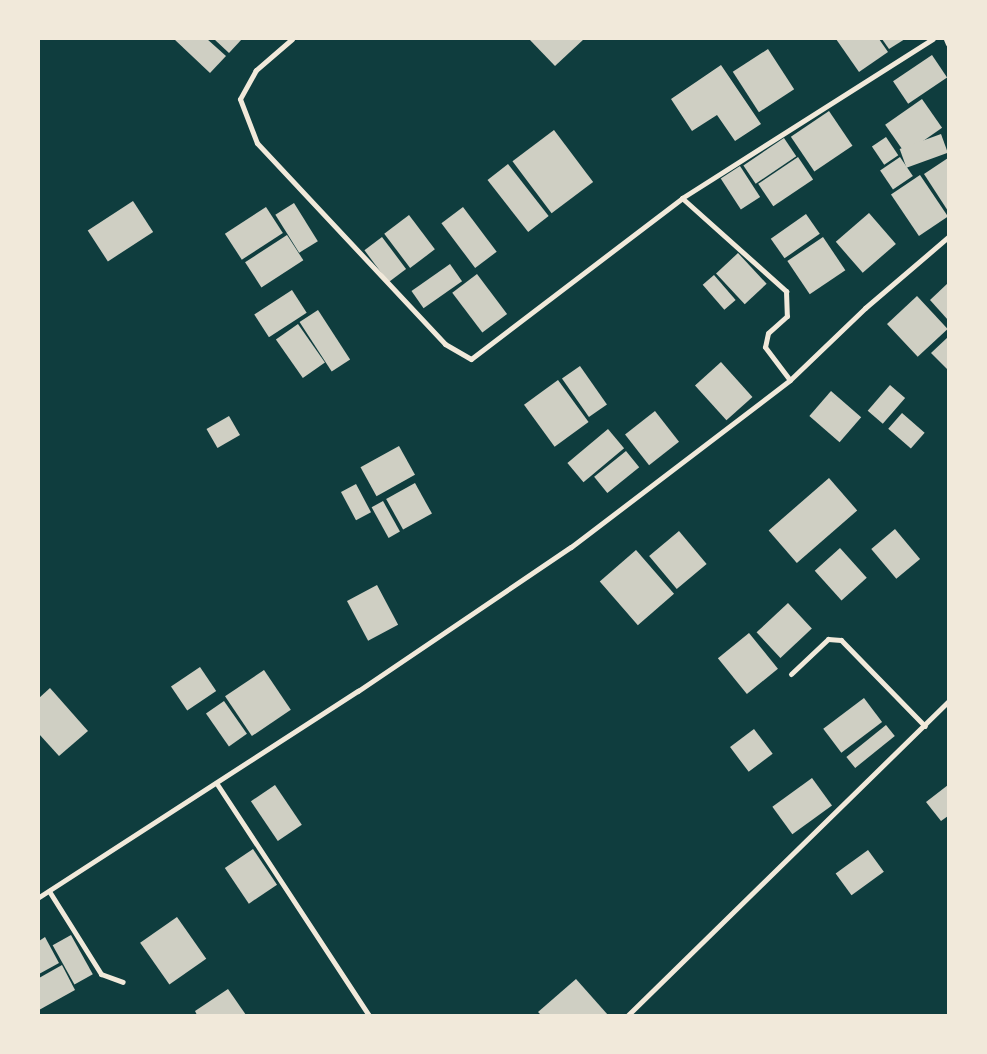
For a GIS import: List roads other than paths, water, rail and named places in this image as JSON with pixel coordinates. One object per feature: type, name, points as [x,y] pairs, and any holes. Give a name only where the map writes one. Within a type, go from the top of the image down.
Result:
[{"type":"street","points":[[292,39],[256,70],[240,99],[245,120],[264,150],[445,344],[464,359],[482,352],[682,198],[933,39]]},
{"type":"street","points":[[946,39],[948,44]]},
{"type":"street","points":[[682,198],[786,291],[787,316],[768,333],[765,347],[790,380]]},
{"type":"street","points":[[39,897],[217,784],[490,605],[790,380],[864,308],[948,237]]},
{"type":"street","points":[[791,674],[828,639],[841,640],[925,726]]},
{"type":"street","points":[[628,1015],[948,702]]},
{"type":"street","points":[[217,784],[369,1015]]},
{"type":"street","points":[[49,891],[101,974],[123,982]]}]
